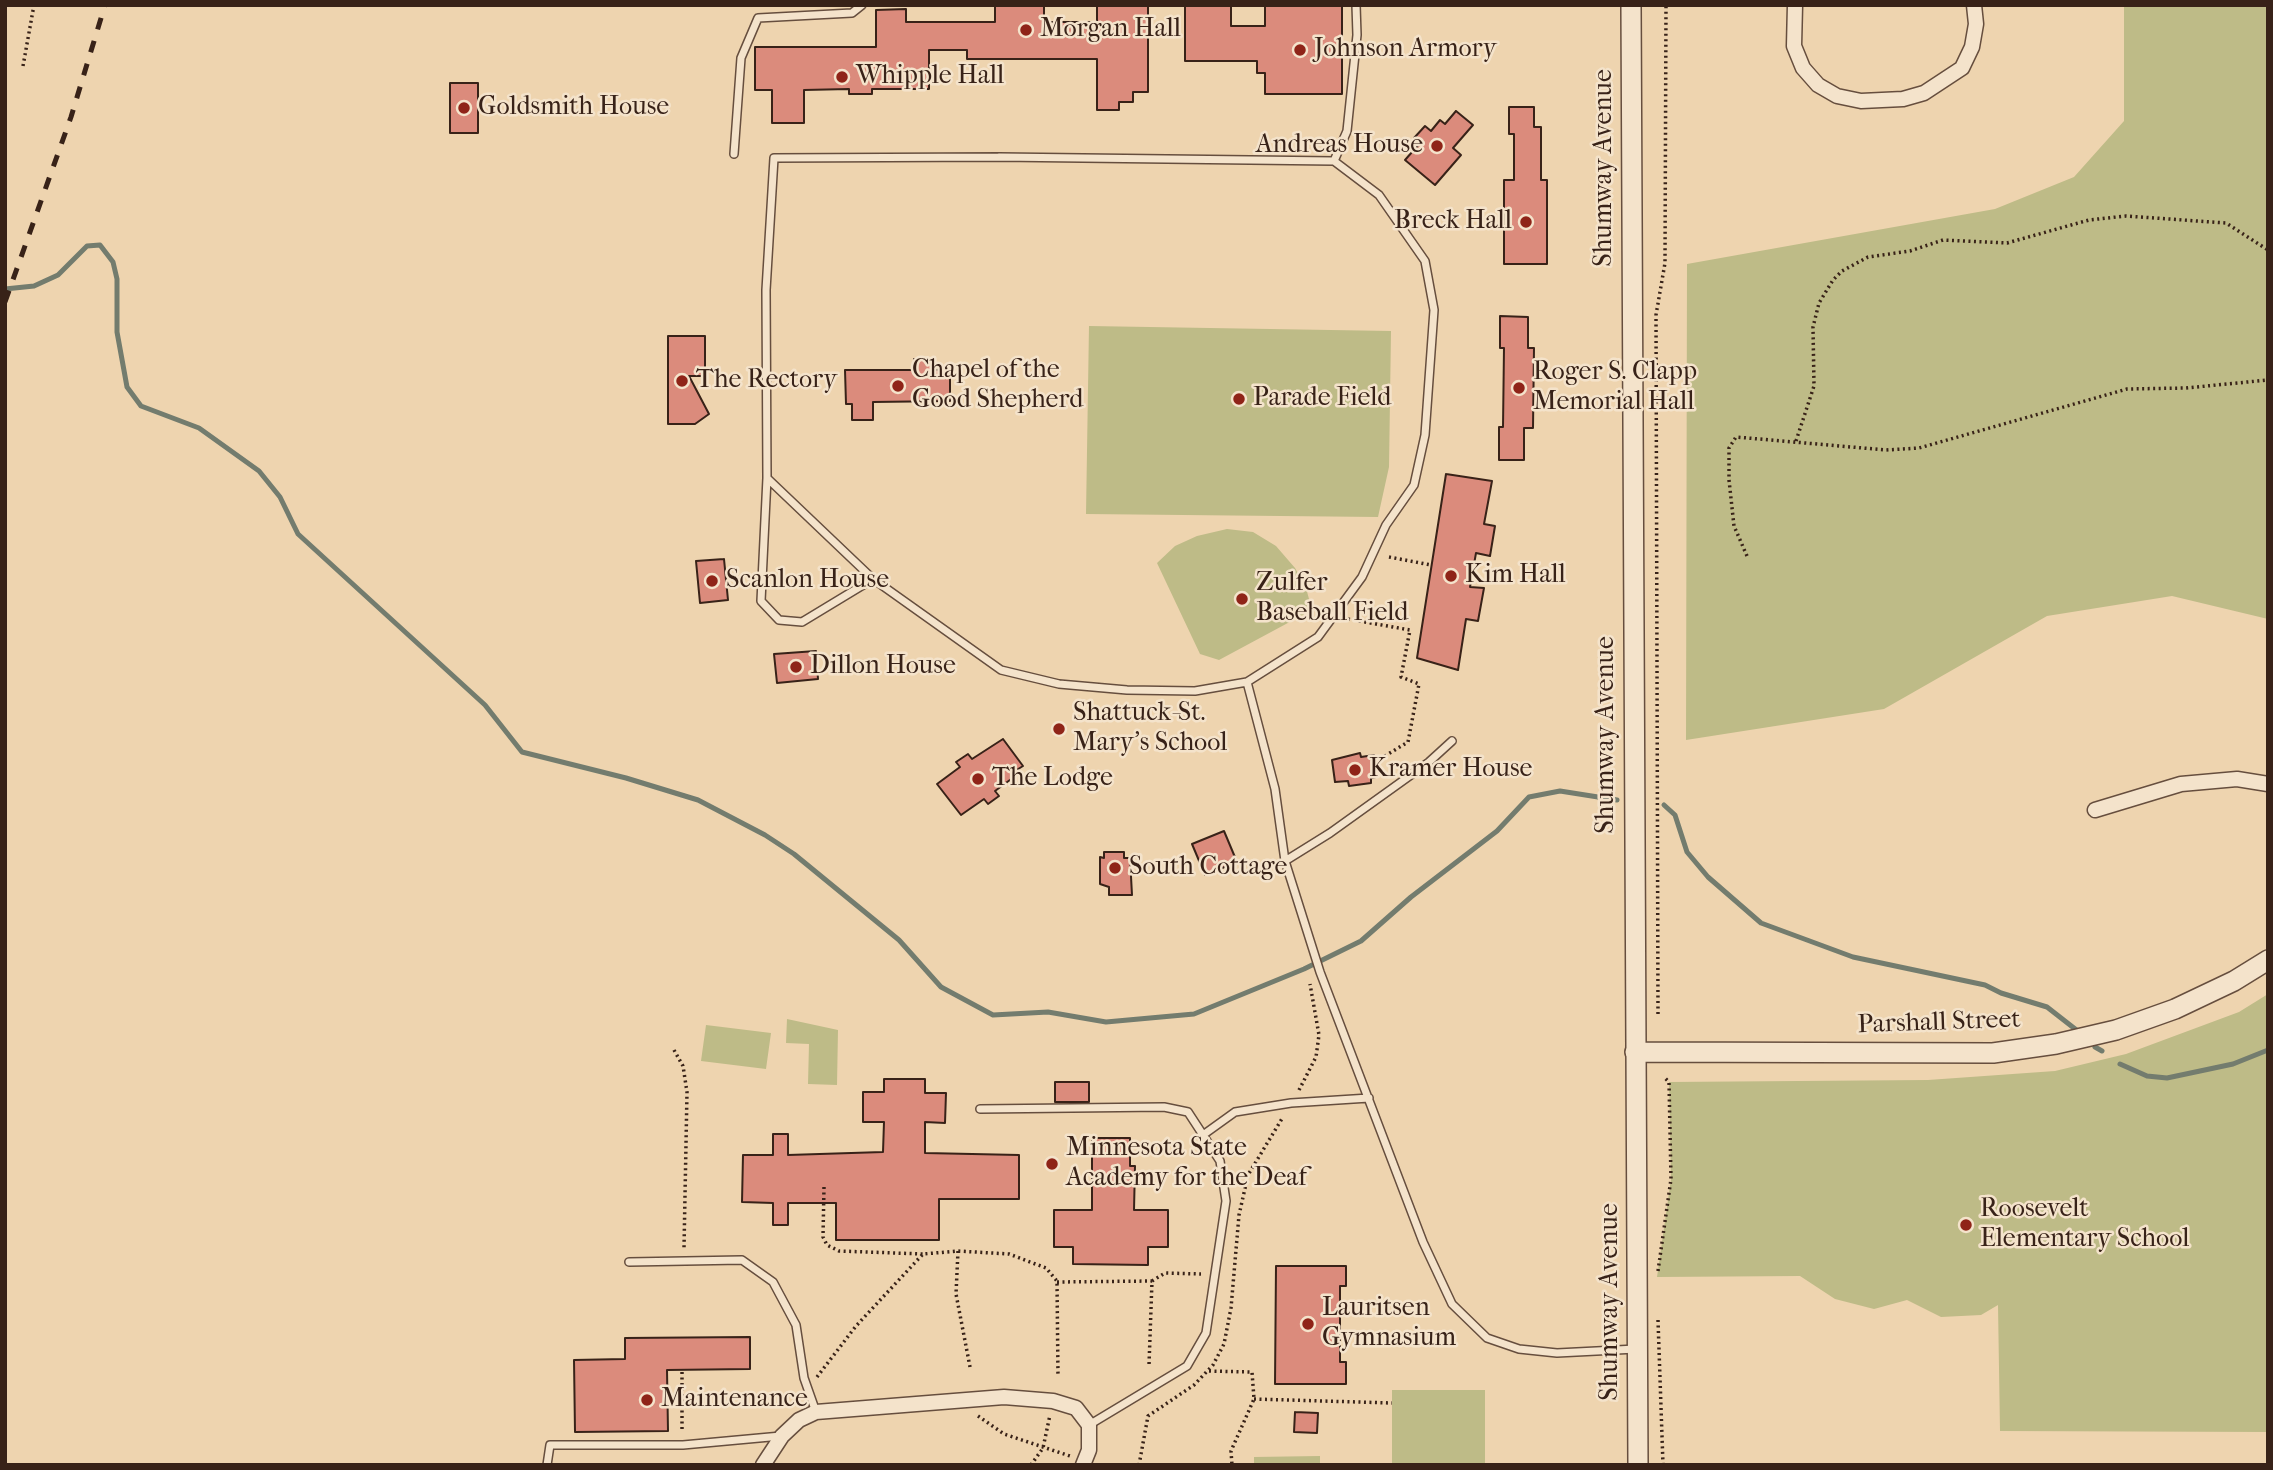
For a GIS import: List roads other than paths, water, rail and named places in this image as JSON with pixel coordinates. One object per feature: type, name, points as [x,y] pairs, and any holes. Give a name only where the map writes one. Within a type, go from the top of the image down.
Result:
[{"type":"street","name":"Shumway Avenue","points":[[1631,5],[1638,1465]]},
{"type":"street","points":[[1795,5],[1794,46],[1803,68],[1818,86],[1837,96],[1882,101],[1924,93],[1962,68],[1972,47],[1976,24],[1974,5]]},
{"type":"street","points":[[2095,810],[2191,783],[2237,779],[2268,784]]},
{"type":"street","name":"Parshall Street","points":[[1635,1052],[1993,1053],[2031,1048],[2116,1030],[2175,1009],[2234,981],[2268,960]]},
{"type":"street","points":[[763,1465],[782,1436],[799,1420],[816,1412],[1004,1397],[1053,1401],[1076,1408],[1089,1425],[1089,1450],[1084,1462]]},
{"type":"lane","points":[[734,154],[741,58],[758,18],[852,13],[862,5]]},
{"type":"lane","points":[[1334,161],[1347,131],[1357,35],[1356,5]]},
{"type":"lane","points":[[767,478],[873,579],[1001,670],[1059,684],[1127,690],[1195,691],[1247,682],[1318,637],[1354,587],[1386,525],[1414,485],[1424,435],[1434,310],[1425,261],[1379,195],[1334,161],[774,158],[766,290],[767,478],[761,601],[779,620],[802,622],[873,579]]},
{"type":"lane","points":[[1247,682],[1275,789],[1285,860],[1314,954],[1423,1242],[1452,1304],[1487,1338],[1518,1349],[1557,1353],[1637,1349]]},
{"type":"lane","points":[[1285,860],[1330,833],[1429,762],[1452,741]]},
{"type":"lane","points":[[1203,1135],[1235,1112],[1291,1103],[1368,1098]]},
{"type":"lane","points":[[980,1109],[1164,1107],[1188,1112],[1220,1161],[1226,1200],[1206,1333],[1187,1366],[1154,1389],[1122,1404],[1089,1425]]},
{"type":"lane","points":[[629,1262],[742,1260],[772,1282],[796,1325],[804,1378],[816,1412]]},
{"type":"lane","points":[[547,1465],[550,1445],[682,1445],[782,1436]]},
{"type":"waterway","points":[[5,289],[34,286],[58,275],[87,246],[100,245],[113,262],[117,279],[117,332],[127,387],[141,406],[199,428],[259,471],[280,497],[298,534],[485,705],[522,752],[626,778],[698,800],[765,835],[794,854],[899,940],[941,987],[993,1015],[1048,1012],[1106,1022],[1194,1014],[1304,969],[1361,941],[1411,897],[1497,831],[1529,797],[1560,791],[1617,800]]},
{"type":"waterway","points":[[1664,805],[1675,815],[1687,852],[1708,877],[1761,923],[1853,957],[1985,985],[2001,993],[2047,1007],[2079,1032]]},
{"type":"waterway","points":[[2095,1047],[2102,1051]]},
{"type":"waterway","points":[[2120,1064],[2147,1076],[2167,1078],[2233,1064],[2268,1050]]},
{"type":"railway","points":[[5,302],[71,117],[105,5]]},
{"type":"place","name":"Morgan Hall","points":[[1026,30]]},
{"type":"place","name":"Johnson Armory","points":[[1300,50]]},
{"type":"place","name":"Whipple Hall","points":[[842,77]]},
{"type":"place","name":"Goldsmith House","points":[[464,108]]},
{"type":"place","name":"Andreas House","points":[[1437,146]]},
{"type":"place","name":"Breck Hall","points":[[1526,222]]},
{"type":"place","name":"The Rectory","points":[[682,381]]},
{"type":"place","name":"Chapel of the Good Shepherd","points":[[898,386]]},
{"type":"place","name":"Roger S. Clapp Memorial Hall","points":[[1519,388]]},
{"type":"place","name":"Parade Field","points":[[1239,399]]},
{"type":"place","name":"Kim Hall","points":[[1451,576]]},
{"type":"place","name":"Scanlon House","points":[[712,581]]},
{"type":"place","name":"Zulfer Baseball Field","points":[[1242,599]]},
{"type":"place","name":"Dillon House","points":[[796,667]]},
{"type":"place","name":"Shattuck-St. Mary’s School","points":[[1059,729]]},
{"type":"place","name":"Kramer House","points":[[1355,770]]},
{"type":"place","name":"The Lodge","points":[[978,779]]},
{"type":"place","name":"South Cottage","points":[[1115,868]]},
{"type":"place","name":"Minnesota State Academy for the Deaf","points":[[1052,1164]]},
{"type":"place","name":"Roosevelt Elementary School","points":[[1966,1225]]},
{"type":"place","name":"Lauritsen Gymnasium","points":[[1308,1324]]},
{"type":"place","name":"Maintenance","points":[[647,1400]]}]
